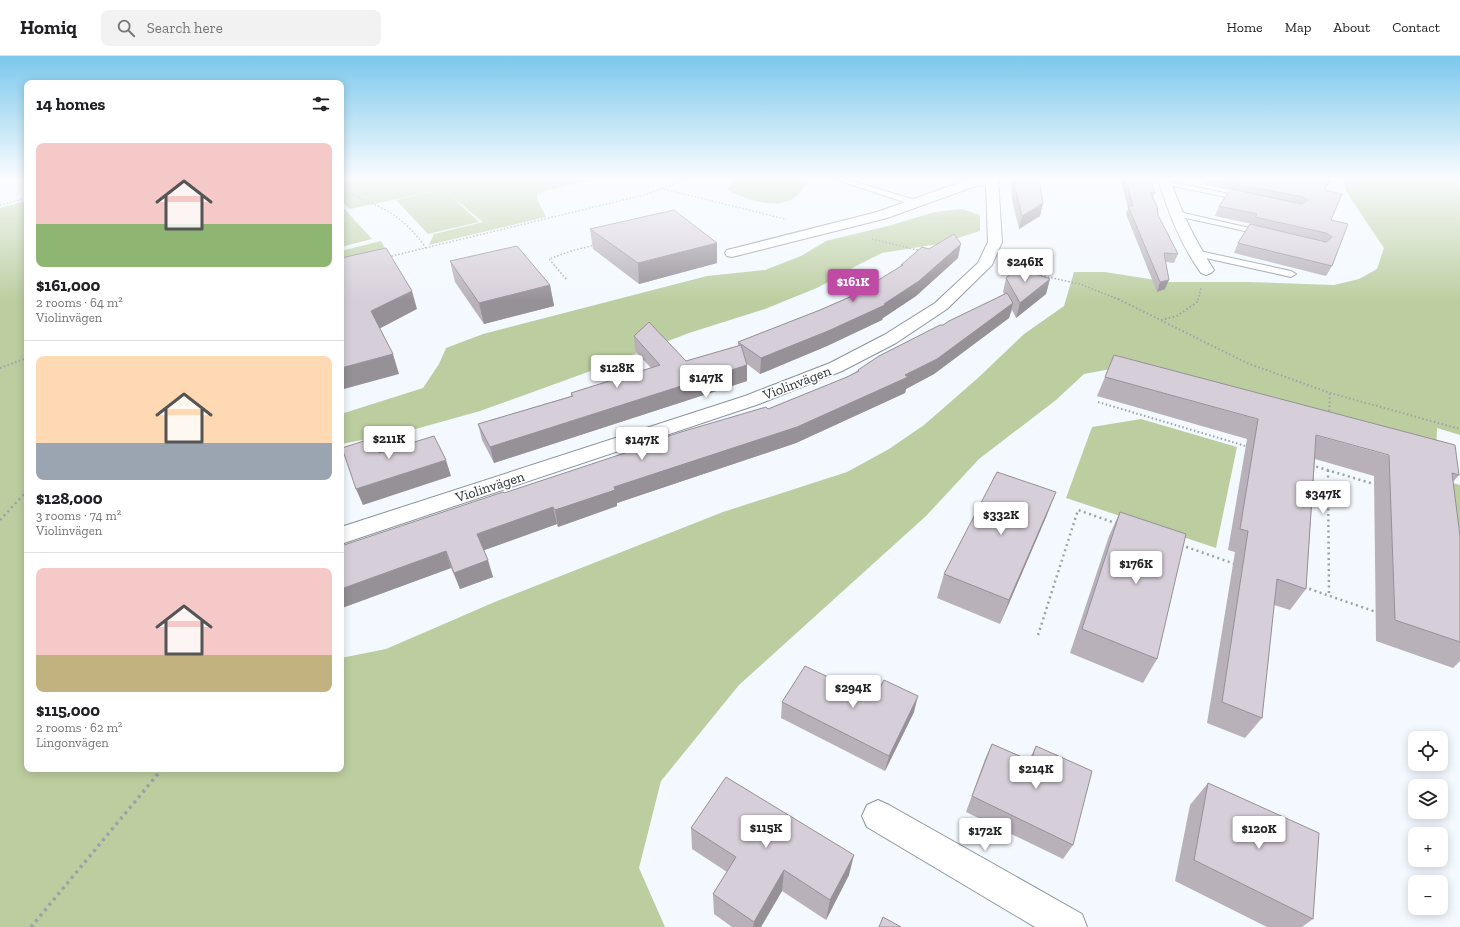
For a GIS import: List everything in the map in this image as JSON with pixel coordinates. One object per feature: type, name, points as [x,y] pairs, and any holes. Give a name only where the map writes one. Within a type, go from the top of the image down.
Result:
[{"type":"street","points":[[732,253],[861,220]]},
{"type":"street","name":"Violinvägen","points":[[344,535],[752,400],[836,367],[890,339],[941,306],[985,265],[995,242],[995,220]]},
{"type":"street","points":[[1178,220],[1187,239],[1206,270]]},
{"type":"street","points":[[878,816],[1069,927]]},
{"type":"lane","points":[[1204,220],[1275,236]]},
{"type":"lane","points":[[1195,253],[1291,274]]},
{"type":"path","points":[[398,220],[414,231],[426,248]]},
{"type":"path","points":[[387,257],[540,220]]},
{"type":"path","points":[[788,220],[826,229]]},
{"type":"path","points":[[871,239],[924,251]]},
{"type":"path","points":[[566,279],[549,259],[571,250],[602,243]]},
{"type":"path","points":[[985,265],[1021,272]]},
{"type":"path","points":[[1161,320],[1177,316],[1197,302],[1206,270]]},
{"type":"path","points":[[1028,273],[1056,278],[1108,294],[1247,364],[1330,393],[1460,430]]},
{"type":"path","points":[[0,368],[24,359]]},
{"type":"path","points":[[1328,415],[1330,393]]},
{"type":"path","points":[[1098,402],[1251,447]]},
{"type":"path","points":[[1320,468],[1321,460]]},
{"type":"path","points":[[1304,463],[1382,486]]},
{"type":"path","points":[[1328,470],[1329,596]]},
{"type":"path","points":[[0,520],[24,494]]},
{"type":"path","points":[[1038,635],[1078,510],[1122,525]]},
{"type":"path","points":[[1174,543],[1240,566]]},
{"type":"path","points":[[1299,586],[1380,613]]},
{"type":"path","points":[[31,927],[160,772]]},
{"type":"green space","points":[[0,220],[24,220],[24,772],[344,772],[344,657],[386,649],[497,601],[723,512],[847,472],[889,449],[924,425],[979,377],[1024,334],[1064,306],[1074,272],[1105,272],[1168,282],[1249,282],[1334,285],[1359,279],[1377,269],[1384,248],[1365,220],[1460,220],[1460,435],[1437,428],[1436,458],[1111,369],[1084,374],[1056,400],[979,459],[926,516],[739,685],[661,781],[639,868],[665,927],[0,927]]},
{"type":"green space","points":[[344,220],[354,220],[372,239],[344,246]]},
{"type":"green space","points":[[414,220],[476,220],[479,222],[428,234]]},
{"type":"green space","points":[[480,220],[535,220],[429,245],[434,234],[483,222]]},
{"type":"green space","points":[[909,220],[980,220],[980,231],[938,244],[882,253],[819,287],[765,309],[689,333],[588,372],[480,411],[405,432],[344,443],[344,413],[423,388],[439,364],[446,348],[483,334],[707,276],[765,270],[801,256],[826,241]]},
{"type":"green space","points":[[381,241],[386,250],[344,260],[344,250]]},
{"type":"green space","points":[[1141,419],[1237,447],[1216,548],[1066,498],[1092,427]]},
{"type":"green space","points":[[1449,482],[1460,485],[1460,595]]},
{"type":"building","points":[[631,220],[687,220],[717,243],[638,263],[590,229]]},
{"type":"building","points":[[1134,220],[1160,220],[1178,254],[1164,253],[1169,280],[1160,282]]},
{"type":"building","points":[[1267,220],[1331,220],[1348,224],[1332,266],[1238,243],[1250,224],[1326,242],[1332,237],[1326,233]]},
{"type":"building","points":[[954,234],[961,244],[919,281],[884,304],[885,305],[828,331],[761,358],[738,342],[852,296],[903,265],[901,265],[922,247],[929,249]]},
{"type":"building","points":[[517,246],[550,285],[479,303],[450,261]]},
{"type":"building","points":[[386,248],[412,291],[371,311],[393,354],[344,367],[344,257]]},
{"type":"building","points":[[1018,268],[1050,279],[1020,303],[1006,278]]},
{"type":"building","points":[[1007,293],[1013,303],[937,359],[905,375],[908,377],[797,427],[614,487],[615,490],[555,510],[553,507],[477,534],[488,560],[454,573],[446,551],[344,588],[344,545],[628,452],[626,450],[681,432],[766,407],[768,409],[847,377],[859,371],[858,370],[879,356]]},
{"type":"building","points":[[649,322],[686,361],[741,345],[747,365],[490,447],[478,424],[573,396],[571,393],[660,365],[634,336]]},
{"type":"building","points":[[1114,355],[1455,445],[1459,475],[1452,473],[1460,536],[1460,642],[1395,620],[1389,455],[1316,435],[1306,589],[1277,579],[1262,718],[1222,702],[1248,531],[1240,529],[1258,419],[1105,377]]},
{"type":"building","points":[[434,436],[446,460],[356,489],[344,454],[344,447],[373,438],[379,453]]},
{"type":"building","points":[[997,472],[1056,492],[1009,600],[944,574]]},
{"type":"building","points":[[1120,512],[1186,534],[1157,659],[1082,629]]},
{"type":"building","points":[[805,666],[874,699],[884,680],[918,696],[889,756],[782,702]]},
{"type":"building","points":[[992,744],[1031,761],[1036,746],[1092,771],[1073,845],[972,796]]},
{"type":"building","points":[[726,777],[854,855],[830,900],[784,870],[754,922],[713,894],[736,857],[691,828]]},
{"type":"building","points":[[1208,783],[1319,833],[1313,919],[1194,860]]},
{"type":"building","points":[[883,917],[901,927],[879,927]]}]
